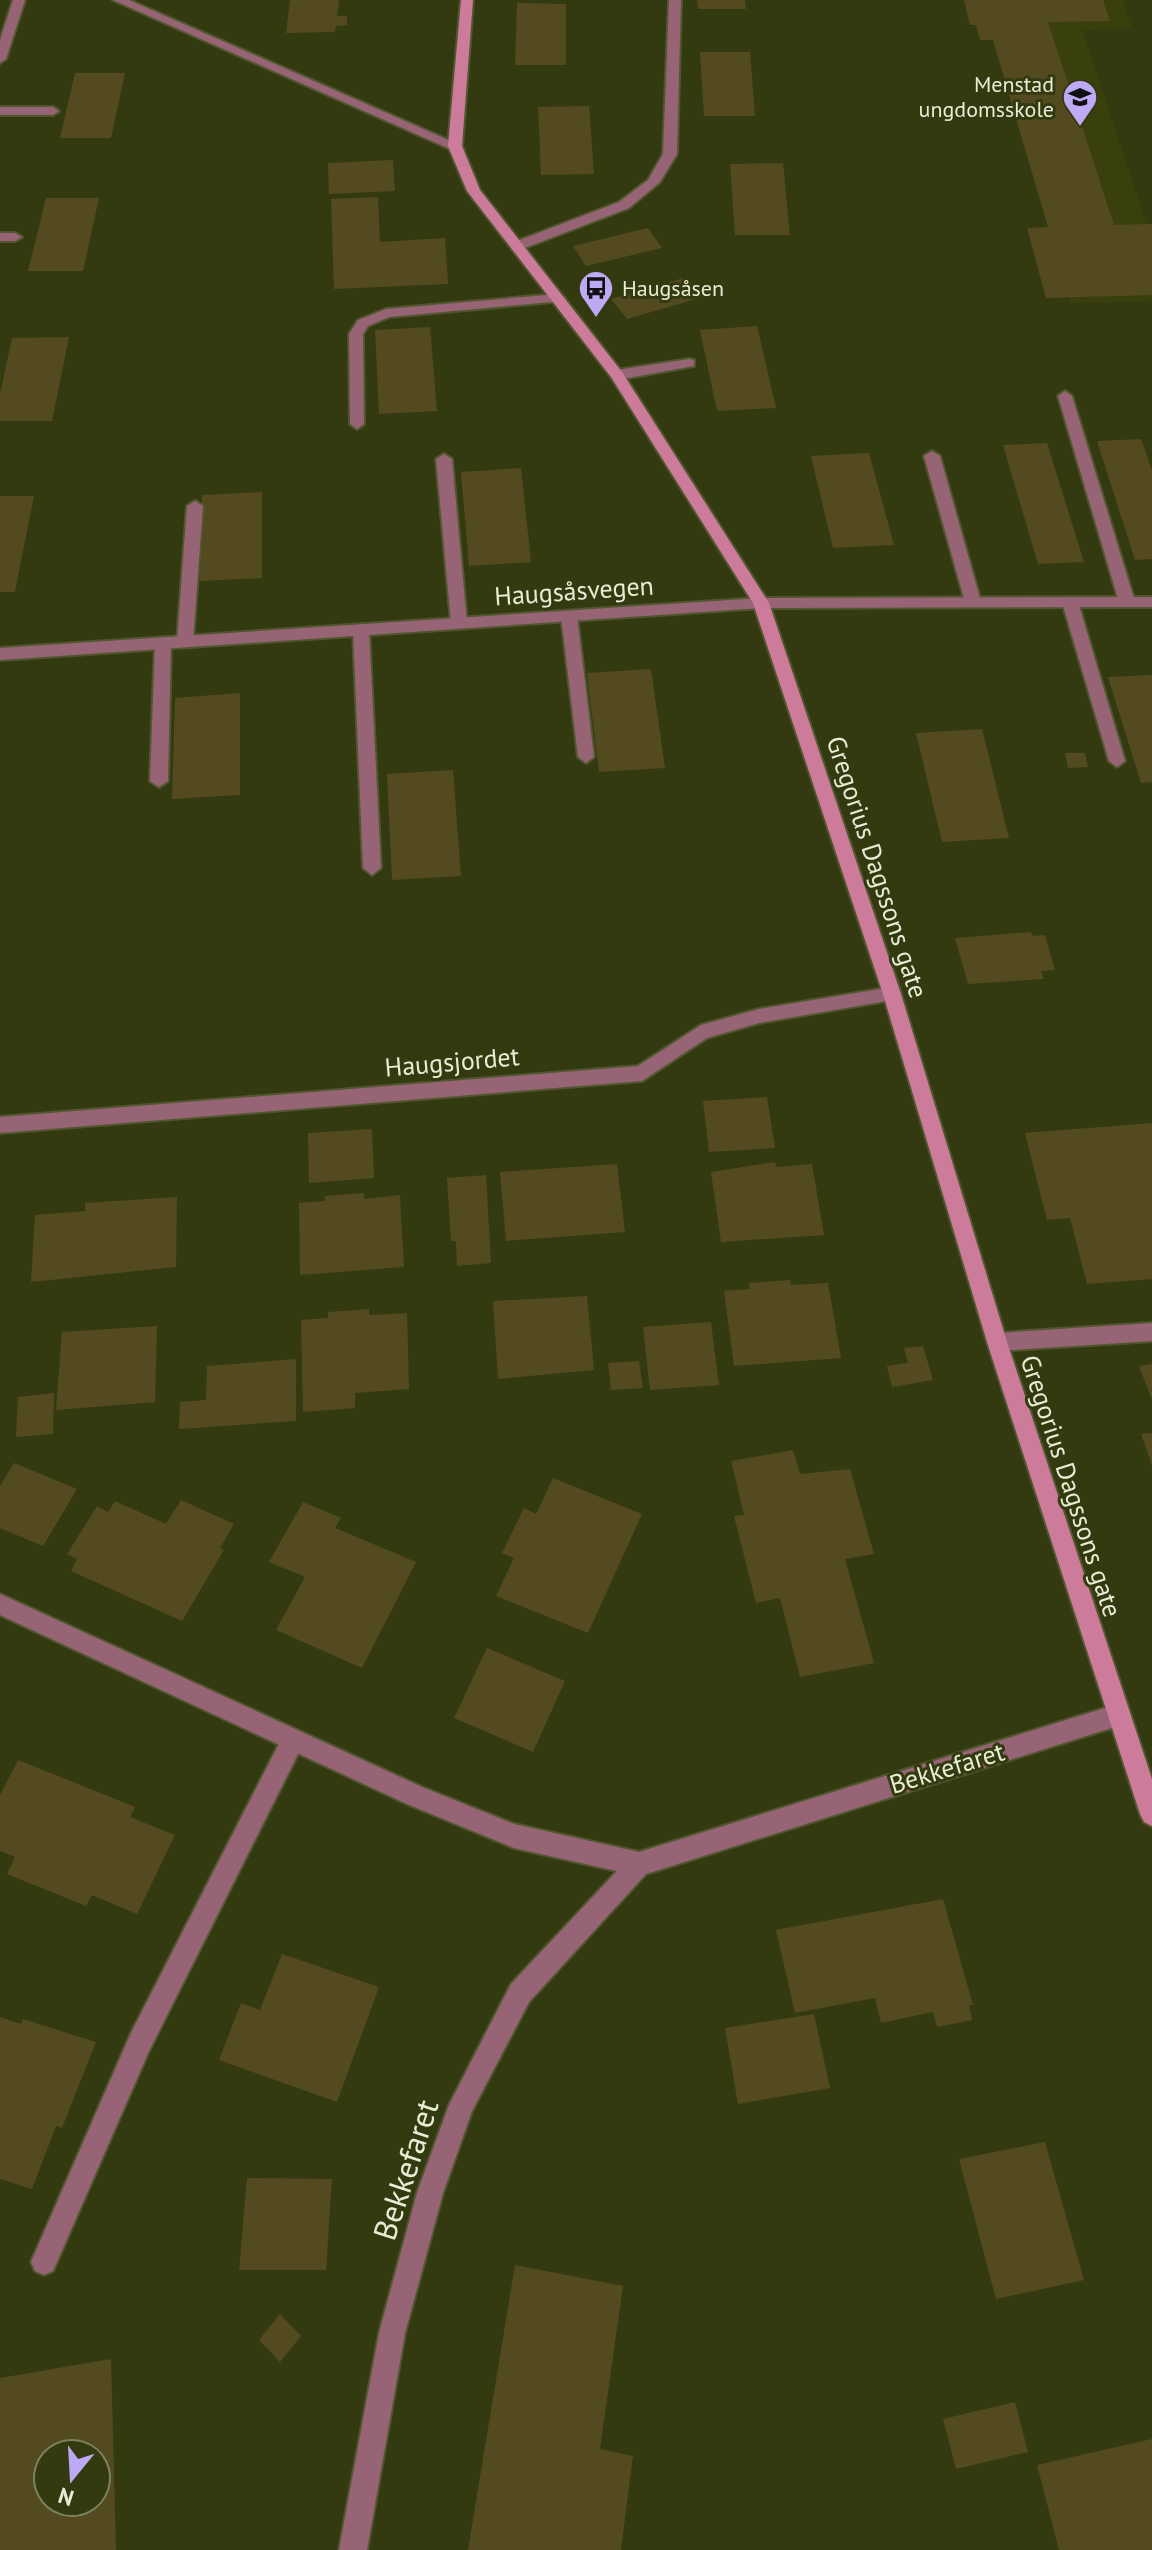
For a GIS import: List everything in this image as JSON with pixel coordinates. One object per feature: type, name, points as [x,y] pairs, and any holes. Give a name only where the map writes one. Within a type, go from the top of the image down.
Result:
[{"type":"street","points":[[1,53],[19,0]]},
{"type":"street","points":[[119,0],[455,146]]},
{"type":"street","name":"Gregorius Dagssons gate","points":[[467,0],[455,146],[474,191],[617,375],[761,603],[892,994],[997,1342],[1152,1814]]},
{"type":"street","points":[[517,246],[624,205],[653,182],[670,154],[675,0]]},
{"type":"street","points":[[0,111],[53,111]]},
{"type":"street","points":[[357,424],[356,334],[363,323],[386,313],[558,298]]},
{"type":"street","points":[[617,375],[689,363]]},
{"type":"street","points":[[1065,396],[1127,602]]},
{"type":"street","points":[[932,456],[973,602]]},
{"type":"street","points":[[444,459],[459,623]]},
{"type":"street","points":[[185,641],[195,506]]},
{"type":"street","points":[[1070,602],[1117,761]]},
{"type":"street","name":"Haugsåsvegen","points":[[0,654],[761,603],[1152,602]]},
{"type":"street","points":[[569,616],[586,757]]},
{"type":"street","points":[[361,630],[372,868]]},
{"type":"street","points":[[159,781],[163,643]]},
{"type":"street","name":"Haugsjordet","points":[[0,1125],[642,1073],[701,1032],[759,1016],[892,994]]},
{"type":"street","points":[[997,1342],[1152,1332]]},
{"type":"street","name":"Bekkefaret","points":[[0,1604],[293,1740],[514,1836],[639,1864],[1118,1715]]},
{"type":"street","points":[[44,2262],[140,2042],[293,1740]]},
{"type":"street","name":"Bekkefaret","points":[[353,2550],[392,2333],[430,2193],[462,2105],[520,1993],[639,1864]]},
{"type":"shaded area","name":"Menstad ungdomsskole","points":[[983,0],[1123,0],[1131,27],[1082,30],[1148,229],[1152,229],[1152,301],[1071,303]]},
{"type":"building","points":[[290,0],[339,0],[337,16],[347,16],[347,25],[336,26],[335,32],[286,33]]},
{"type":"building","points":[[697,0],[745,0],[746,9],[698,9]]},
{"type":"building","name":"Menstad ungdomsskole","points":[[964,0],[1103,0],[1110,21],[1048,22],[1114,225],[1152,224],[1152,295],[1046,298],[1027,228],[1048,227],[993,40],[980,40],[976,25],[970,25]]},
{"type":"building","points":[[517,3],[566,4],[566,65],[515,65]]},
{"type":"building","points":[[700,52],[750,52],[755,116],[704,116]]},
{"type":"building","points":[[75,73],[125,73],[111,138],[60,138]]},
{"type":"building","points":[[589,106],[594,174],[541,175],[538,107]]},
{"type":"building","points":[[393,160],[395,191],[329,194],[328,163]]},
{"type":"building","points":[[783,163],[790,235],[735,235],[730,164]]},
{"type":"building","points":[[378,197],[380,242],[445,238],[448,284],[334,289],[331,199]]},
{"type":"building","points":[[46,198],[99,198],[83,271],[28,271]]},
{"type":"building","points":[[648,228],[662,248],[586,266],[573,246]]},
{"type":"building","points":[[687,277],[703,297],[627,319],[611,299]]},
{"type":"building","points":[[757,326],[776,408],[717,411],[700,330]]},
{"type":"building","points":[[430,327],[437,411],[379,414],[375,330]]},
{"type":"building","points":[[69,337],[52,421],[0,421],[0,394],[12,338]]},
{"type":"building","points":[[1141,439],[1152,470],[1152,559],[1135,560],[1097,441]]},
{"type":"building","points":[[1047,443],[1084,562],[1038,564],[1003,445]]},
{"type":"building","points":[[869,453],[894,545],[833,548],[811,456]]},
{"type":"building","points":[[521,468],[531,562],[469,566],[461,472]]},
{"type":"building","points":[[262,492],[262,578],[200,581],[202,495]]},
{"type":"building","points":[[0,496],[34,496],[15,592],[0,592]]},
{"type":"building","points":[[651,669],[665,768],[599,772],[587,673]]},
{"type":"building","points":[[1152,675],[1152,782],[1141,783],[1108,677]]},
{"type":"building","points":[[240,693],[240,795],[172,799],[175,698]]},
{"type":"building","points":[[982,729],[1009,838],[942,842],[916,733]]},
{"type":"building","points":[[1065,753],[1085,753],[1088,767],[1068,768]]},
{"type":"building","points":[[453,770],[461,876],[392,880],[387,774]]},
{"type":"building","points":[[1031,932],[1032,936],[1045,935],[1055,970],[1041,971],[1044,979],[968,984],[955,938]]},
{"type":"building","points":[[767,1097],[775,1148],[709,1152],[703,1101]]},
{"type":"building","points":[[1152,1123],[1152,1279],[1087,1284],[1070,1218],[1047,1220],[1025,1133]]},
{"type":"building","points":[[372,1129],[374,1178],[309,1183],[308,1133]]},
{"type":"building","points":[[775,1162],[776,1167],[812,1164],[824,1235],[721,1242],[711,1172]]},
{"type":"building","points":[[617,1164],[625,1232],[506,1241],[500,1172]]},
{"type":"building","points":[[486,1175],[491,1263],[457,1266],[456,1241],[451,1241],[447,1178]]},
{"type":"building","points":[[364,1193],[364,1199],[400,1195],[404,1267],[300,1275],[299,1203],[325,1201],[325,1196]]},
{"type":"building","points":[[177,1197],[176,1267],[31,1282],[35,1215],[85,1211],[85,1203]]},
{"type":"building","points":[[790,1280],[791,1285],[828,1283],[841,1358],[734,1366],[724,1291],[750,1289],[749,1283]]},
{"type":"building","points":[[587,1296],[594,1370],[498,1379],[493,1301]]},
{"type":"building","points":[[369,1309],[369,1315],[407,1313],[409,1389],[355,1393],[355,1408],[303,1412],[301,1320],[328,1318],[328,1312]]},
{"type":"building","points":[[711,1322],[719,1385],[650,1390],[643,1327]]},
{"type":"building","points":[[157,1326],[155,1402],[56,1410],[62,1332]]},
{"type":"building","points":[[923,1346],[933,1380],[892,1387],[887,1366],[908,1363],[904,1348]]},
{"type":"building","points":[[296,1359],[296,1421],[179,1429],[180,1402],[206,1400],[207,1366]]},
{"type":"building","points":[[639,1361],[643,1388],[611,1390],[608,1363]]},
{"type":"building","points":[[1152,1364],[1152,1400],[1139,1366]]},
{"type":"building","points":[[54,1393],[53,1434],[16,1437],[18,1397]]},
{"type":"building","points":[[1152,1433],[1152,1465],[1141,1434]]},
{"type":"building","points":[[793,1450],[800,1474],[850,1469],[874,1554],[845,1559],[874,1663],[800,1677],[780,1598],[756,1603],[734,1516],[744,1515],[731,1461]]},
{"type":"building","points":[[14,1463],[77,1489],[43,1546],[0,1528],[0,1486]]},
{"type":"building","points":[[553,1478],[642,1514],[588,1633],[496,1596],[514,1558],[502,1553],[524,1508],[536,1514]]},
{"type":"building","points":[[181,1500],[234,1524],[220,1548],[224,1550],[182,1621],[71,1571],[77,1559],[67,1554],[97,1506],[108,1512],[115,1501],[166,1524]]},
{"type":"building","points":[[303,1502],[341,1518],[335,1528],[416,1562],[362,1668],[276,1630],[305,1577],[269,1562]]},
{"type":"building","points":[[487,1648],[565,1681],[533,1752],[454,1718]]},
{"type":"building","points":[[18,1760],[135,1807],[130,1817],[175,1835],[137,1914],[92,1895],[86,1906],[7,1874],[15,1857],[0,1851],[0,1795]]},
{"type":"building","points":[[943,1899],[973,2005],[969,2005],[972,2020],[937,2027],[933,2012],[881,2023],[875,1998],[795,2013],[776,1930]]},
{"type":"building","points":[[282,1954],[379,1987],[337,2102],[219,2060],[241,2003],[260,2010]]},
{"type":"building","points":[[814,2014],[830,2088],[738,2104],[725,2028]]},
{"type":"building","points":[[0,2017],[21,2024],[23,2019],[96,2042],[62,2128],[56,2126],[32,2189],[0,2179]]},
{"type":"building","points":[[1045,2142],[1084,2280],[996,2299],[959,2159]]},
{"type":"building","points":[[247,2178],[332,2179],[326,2270],[239,2270]]},
{"type":"building","points":[[515,2265],[623,2286],[600,2449],[633,2456],[621,2550],[468,2550]]},
{"type":"building","points":[[280,2314],[301,2336],[280,2362],[259,2340]]},
{"type":"building","points":[[111,2359],[116,2550],[0,2550],[0,2378]]},
{"type":"building","points":[[1015,2402],[1028,2452],[956,2469],[943,2419]]},
{"type":"building","points":[[1152,2439],[1152,2550],[1059,2550],[1037,2465]]},
{"type":"place","name":"Menstad ungdomsskole","points":[[1080,128]]},
{"type":"place","name":"Haugsåsen","points":[[596,319]]}]
